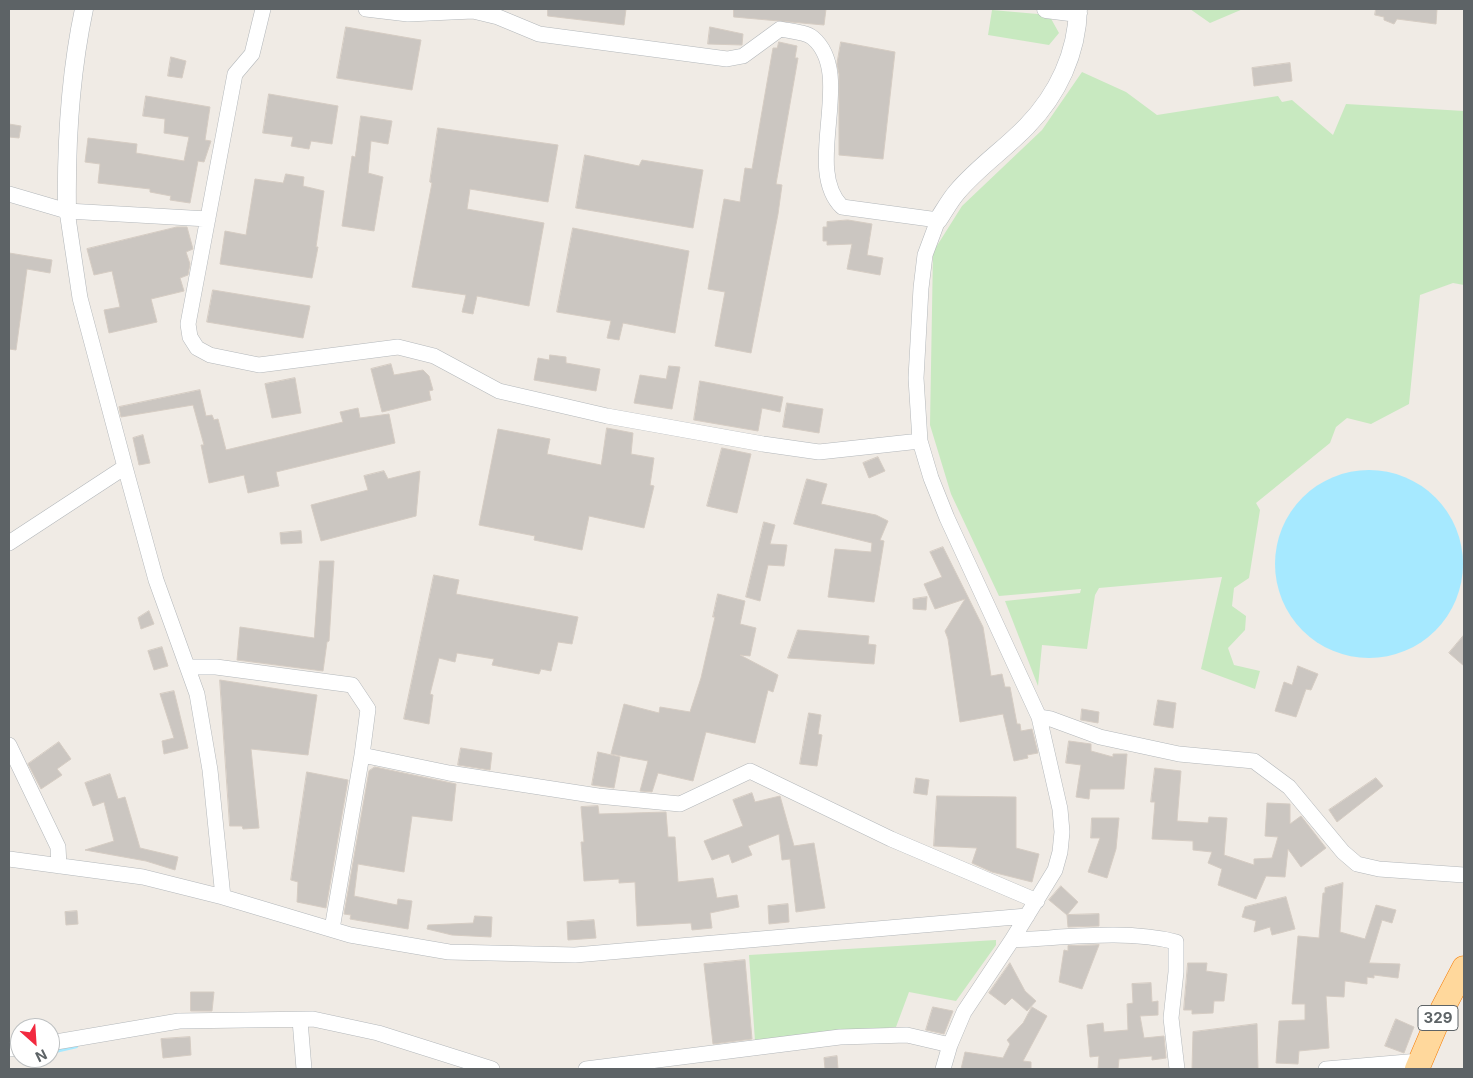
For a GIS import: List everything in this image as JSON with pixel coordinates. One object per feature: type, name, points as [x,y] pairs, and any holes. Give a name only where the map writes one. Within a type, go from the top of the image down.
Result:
[{"type":"highway","name":"329","points":[[1418,1065],[1443,1008],[1464,968]]},
{"type":"street","points":[[84,9],[78,37],[66,167],[67,211],[80,298],[156,580],[188,667],[205,736],[223,897]]},
{"type":"street","points":[[264,9],[252,54],[236,74],[188,324],[190,337],[197,348],[210,355],[259,365],[398,347],[434,356],[499,391],[607,416],[734,439],[819,452],[920,441]]},
{"type":"street","points":[[366,9],[408,14],[473,11],[498,16],[539,34],[727,59],[744,56],[780,29],[812,36],[820,46],[829,68],[831,85],[827,150],[830,184],[835,200],[842,207],[938,220]]},
{"type":"street","points":[[944,1069],[950,1045],[964,1012],[1037,901],[1055,870],[1060,852],[1062,832],[1060,810],[1039,717],[947,518],[931,478],[920,441],[916,378],[920,288],[925,255],[938,220],[956,193],[1028,125],[1052,95],[1073,51],[1078,31],[1078,11],[1046,9]]},
{"type":"street","points":[[9,194],[67,211],[208,219]]},
{"type":"street","points":[[9,543],[125,467]]},
{"type":"street","points":[[188,667],[216,667],[352,685],[368,709],[362,755],[332,929]]},
{"type":"street","points":[[1039,717],[1051,719],[1100,737],[1179,754],[1254,761],[1289,787],[1343,852],[1357,864],[1409,872],[1464,875]]},
{"type":"street","points":[[9,745],[58,847],[59,866]]},
{"type":"street","points":[[362,755],[449,773],[598,796],[680,804],[750,772],[891,839],[1037,901]]},
{"type":"street","points":[[9,860],[143,877],[223,897],[379,941],[450,952],[575,955],[1027,916]]},
{"type":"street","points":[[1012,940],[1125,936],[1161,938],[1176,942],[1176,972],[1171,1018],[1177,1069]]},
{"type":"street","points":[[60,1041],[179,1021],[234,1019],[301,1025],[314,1019],[378,1033],[492,1069]]},
{"type":"street","points":[[301,1025],[304,1069]]},
{"type":"street","points":[[586,1069],[840,1038],[907,1035],[950,1045]]},
{"type":"street","points":[[1326,1069],[1418,1065]]},
{"type":"green space","points":[[1190,9],[1243,9],[1210,23]]},
{"type":"green space","points":[[992,10],[1049,15],[1059,33],[1049,45],[988,35]]},
{"type":"green space","points":[[1082,72],[1126,92],[1157,115],[1278,96],[1282,102],[1292,100],[1333,135],[1346,104],[1464,111],[1464,285],[1453,283],[1420,295],[1409,404],[1371,424],[1347,418],[1336,427],[1330,443],[1256,503],[1260,510],[1249,578],[1234,588],[1232,606],[1246,616],[1245,630],[1228,648],[1234,665],[1260,671],[1255,689],[1201,669],[1222,577],[1099,588],[1095,595],[1087,649],[1042,645],[1038,686],[1005,601],[1080,593],[1081,589],[999,596],[951,494],[930,425],[933,252],[962,206],[1042,130]]},
{"type":"green space","points":[[996,940],[996,945],[956,1001],[909,992],[896,1027],[755,1041],[749,955]]},
{"type":"water","points":[[1369,470],[1405,477],[1429,491],[1442,504],[1456,528],[1463,564],[1456,600],[1442,624],[1429,637],[1405,651],[1369,658],[1333,651],[1309,637],[1296,624],[1282,600],[1275,564],[1282,528],[1296,504],[1309,491],[1333,477]]},
{"type":"building","points":[[548,9],[626,9],[624,25],[548,16]]},
{"type":"building","points":[[734,9],[826,9],[824,25],[734,17]]},
{"type":"building","points":[[1376,9],[1437,9],[1436,24],[1397,19],[1394,24],[1384,20],[1384,17],[1375,15]]},
{"type":"building","points":[[346,27],[421,40],[412,90],[337,78]]},
{"type":"building","points":[[710,27],[743,34],[742,45],[708,44]]},
{"type":"building","points":[[779,42],[797,46],[795,58],[798,58],[776,184],[782,185],[778,214],[751,353],[715,346],[725,292],[708,289],[724,199],[740,202],[745,168],[752,169],[773,48],[777,48]]},
{"type":"building","points":[[841,42],[895,52],[883,159],[839,155],[839,74],[837,64]]},
{"type":"building","points":[[171,57],[186,61],[182,78],[168,76]]},
{"type":"building","points":[[1290,63],[1292,81],[1254,86],[1252,68]]},
{"type":"building","points":[[269,94],[338,106],[332,144],[311,141],[309,149],[291,146],[293,137],[263,133]]},
{"type":"building","points":[[146,96],[210,107],[205,140],[211,141],[204,162],[198,161],[190,203],[170,200],[171,196],[150,192],[150,189],[98,183],[100,164],[85,162],[88,138],[137,144],[136,153],[184,161],[189,137],[164,133],[165,119],[143,116]]},
{"type":"building","points":[[361,116],[392,121],[388,144],[371,141],[368,173],[383,177],[374,231],[342,226],[352,156],[355,157]]},
{"type":"building","points":[[9,124],[21,126],[19,138],[9,137]]},
{"type":"building","points":[[438,128],[558,145],[548,202],[470,189],[467,209],[544,223],[529,306],[477,296],[473,314],[462,312],[466,295],[412,287],[432,183],[430,182]]},
{"type":"building","points":[[585,155],[639,166],[642,160],[703,170],[693,228],[576,208]]},
{"type":"building","points":[[286,174],[304,177],[303,186],[324,191],[316,247],[318,247],[312,278],[220,264],[225,231],[246,235],[255,179],[283,183]]},
{"type":"building","points":[[848,220],[872,224],[867,255],[883,258],[880,275],[847,269],[852,244],[827,245],[827,241],[823,241],[823,227],[827,227],[827,222]]},
{"type":"building","points":[[177,227],[187,227],[193,249],[186,252],[190,264],[188,275],[180,278],[184,291],[151,299],[157,322],[109,333],[104,310],[120,307],[112,271],[94,275],[87,249]]},
{"type":"building","points":[[573,228],[689,251],[675,333],[623,323],[619,340],[607,338],[611,321],[557,312]]},
{"type":"building","points":[[9,253],[52,260],[50,273],[27,269],[16,350],[9,349]]},
{"type":"building","points":[[213,290],[310,306],[303,338],[207,322]]},
{"type":"building","points":[[550,355],[566,357],[566,363],[600,369],[596,391],[534,380],[538,358],[549,360]]},
{"type":"building","points":[[391,364],[394,375],[423,370],[429,376],[433,390],[429,391],[431,400],[382,412],[371,369]]},
{"type":"building","points":[[669,366],[680,367],[672,409],[634,403],[640,375],[666,379]]},
{"type":"building","points":[[295,378],[301,413],[272,418],[265,384]]},
{"type":"building","points":[[700,381],[783,397],[780,412],[762,408],[758,431],[694,420]]},
{"type":"building","points":[[200,390],[206,416],[212,415],[214,420],[218,419],[226,450],[343,422],[340,412],[358,408],[360,418],[389,414],[395,443],[276,472],[279,486],[248,493],[244,475],[209,483],[201,445],[204,445],[193,405],[121,417],[119,407]]},
{"type":"building","points":[[787,403],[823,409],[819,433],[783,427]]},
{"type":"building","points":[[607,428],[633,433],[631,454],[654,458],[650,485],[654,486],[644,528],[589,516],[582,550],[534,540],[535,536],[479,525],[498,429],[550,439],[547,454],[601,465]]},
{"type":"building","points":[[143,435],[150,463],[139,465],[133,438]]},
{"type":"building","points":[[722,448],[751,454],[737,513],[707,506]]},
{"type":"building","points":[[878,457],[885,471],[869,478],[863,463]]},
{"type":"building","points":[[384,471],[388,479],[420,471],[416,516],[321,541],[311,505],[368,490],[364,476]]},
{"type":"building","points":[[807,479],[827,484],[821,504],[876,515],[888,521],[880,540],[884,541],[874,602],[828,597],[835,549],[871,552],[872,543],[794,524]]},
{"type":"building","points":[[764,522],[775,525],[770,544],[787,545],[784,566],[768,565],[760,601],[746,597]]},
{"type":"building","points":[[301,531],[302,543],[281,544],[280,533]]},
{"type":"building","points":[[943,547],[983,627],[991,676],[1002,674],[1005,687],[1010,687],[1017,724],[1020,724],[1021,731],[1032,729],[1038,753],[1027,755],[1028,758],[1014,761],[1003,714],[960,722],[948,639],[945,631],[965,599],[935,609],[924,584],[942,577],[930,552]]},
{"type":"building","points":[[320,561],[334,561],[329,641],[327,642],[323,671],[237,660],[240,627],[314,638]]},
{"type":"building","points":[[434,575],[459,580],[456,594],[578,617],[572,644],[558,642],[551,671],[541,669],[539,674],[492,665],[494,659],[457,653],[455,662],[439,658],[430,694],[433,695],[429,724],[404,719]]},
{"type":"building","points":[[718,594],[745,601],[740,624],[756,628],[750,656],[740,655],[778,675],[773,692],[768,690],[755,743],[706,732],[693,781],[658,773],[652,792],[640,791],[648,761],[611,754],[624,704],[659,713],[660,707],[690,712],[701,678],[715,617],[713,617]]},
{"type":"building","points":[[927,597],[926,610],[913,609],[913,599]]},
{"type":"building","points":[[149,611],[154,624],[141,629],[138,618]]},
{"type":"building","points":[[798,630],[869,636],[868,644],[876,645],[874,664],[788,658]]},
{"type":"building","points":[[1464,635],[1464,666],[1449,653]]},
{"type":"building","points":[[162,647],[168,666],[154,670],[148,651]]},
{"type":"building","points":[[1298,666],[1318,674],[1311,690],[1306,689],[1296,717],[1275,711],[1284,682],[1292,685]]},
{"type":"building","points":[[220,680],[317,695],[308,755],[251,749],[259,828],[243,829],[242,826],[230,826]]},
{"type":"building","points":[[174,691],[188,748],[164,754],[162,741],[174,738],[160,694]]},
{"type":"building","points":[[1158,700],[1176,703],[1173,728],[1154,725]]},
{"type":"building","points":[[1082,709],[1099,712],[1098,723],[1081,720]]},
{"type":"building","points":[[809,713],[821,715],[818,734],[822,735],[817,766],[800,764]]},
{"type":"building","points":[[1069,741],[1091,744],[1091,751],[1113,757],[1113,754],[1127,754],[1124,789],[1090,789],[1089,799],[1076,797],[1081,765],[1066,763]]},
{"type":"building","points":[[59,742],[71,759],[57,769],[62,775],[41,789],[28,764]]},
{"type":"building","points":[[461,748],[492,753],[490,770],[458,765]]},
{"type":"building","points":[[598,752],[620,757],[614,788],[592,785]]},
{"type":"building","points":[[375,767],[456,784],[452,821],[412,816],[404,872],[358,864],[354,896],[397,905],[398,899],[412,901],[408,929],[350,919],[351,915],[344,914],[369,771]]},
{"type":"building","points":[[1155,768],[1181,771],[1177,821],[1208,823],[1209,817],[1227,818],[1224,855],[1254,865],[1254,859],[1272,858],[1278,837],[1265,836],[1267,803],[1290,804],[1290,824],[1301,816],[1326,848],[1301,867],[1288,849],[1285,877],[1266,876],[1256,899],[1218,885],[1222,869],[1208,863],[1212,852],[1193,850],[1193,841],[1152,839],[1155,802],[1151,802]]},
{"type":"building","points":[[307,772],[348,780],[326,908],[297,902],[298,882],[291,880]]},
{"type":"building","points":[[110,774],[118,799],[125,797],[140,848],[178,857],[175,870],[146,861],[85,850],[114,841],[104,802],[93,806],[85,783]]},
{"type":"building","points":[[916,778],[929,780],[927,795],[914,793]]},
{"type":"building","points":[[1376,778],[1383,786],[1337,822],[1329,810]]},
{"type":"building","points":[[752,793],[755,802],[780,796],[794,846],[814,843],[825,908],[796,912],[790,859],[782,860],[779,834],[748,846],[752,855],[732,863],[729,854],[712,860],[704,841],[743,826],[733,800]]},
{"type":"building","points":[[937,796],[1016,797],[1016,848],[1039,854],[1032,882],[992,872],[972,863],[977,848],[934,846]]},
{"type":"building","points":[[598,806],[599,814],[666,812],[668,837],[675,837],[678,882],[713,878],[717,898],[737,895],[739,907],[710,913],[712,928],[692,930],[691,923],[637,926],[635,882],[619,883],[619,879],[584,881],[581,842],[584,842],[581,807]]},
{"type":"building","points":[[1092,818],[1119,818],[1116,849],[1107,878],[1088,872],[1100,838],[1091,838]]},
{"type":"building","points":[[1343,883],[1340,932],[1365,939],[1376,905],[1396,910],[1392,923],[1382,920],[1369,963],[1400,964],[1398,978],[1374,975],[1374,978],[1367,977],[1367,984],[1345,981],[1344,997],[1326,996],[1329,1048],[1299,1051],[1298,1064],[1276,1063],[1279,1021],[1305,1020],[1305,1004],[1292,1004],[1298,936],[1319,938],[1325,888]]},
{"type":"building","points":[[1061,886],[1078,902],[1067,915],[1049,900]]},
{"type":"building","points":[[1286,897],[1295,929],[1272,935],[1270,927],[1254,932],[1256,921],[1242,917],[1245,907]]},
{"type":"building","points":[[788,904],[789,922],[769,924],[768,906]]},
{"type":"building","points":[[77,911],[78,924],[66,925],[65,912]]},
{"type":"building","points":[[1099,914],[1099,926],[1068,927],[1067,915]]},
{"type":"building","points":[[475,916],[492,917],[491,937],[452,935],[427,929],[428,925],[473,923]]},
{"type":"building","points":[[594,920],[596,938],[568,940],[567,922]]},
{"type":"building","points":[[1099,945],[1082,989],[1059,982],[1064,950],[1068,951],[1068,946]]},
{"type":"building","points":[[745,960],[752,1039],[713,1044],[704,964]]},
{"type":"building","points":[[1010,963],[1025,991],[1036,1001],[1027,1011],[1012,998],[1005,1005],[989,993]]},
{"type":"building","points":[[1188,963],[1207,963],[1206,971],[1227,974],[1224,1001],[1214,1001],[1213,1013],[1192,1014],[1192,1010],[1184,1010]]},
{"type":"building","points":[[1151,983],[1152,1002],[1158,1001],[1158,1015],[1140,1016],[1144,1038],[1164,1036],[1166,1058],[1152,1060],[1152,1056],[1119,1059],[1118,1069],[1098,1069],[1099,1056],[1090,1057],[1087,1025],[1103,1023],[1104,1032],[1128,1030],[1127,1004],[1133,1003],[1132,984]]},
{"type":"building","points":[[191,992],[214,992],[212,1011],[191,1011]]},
{"type":"building","points":[[933,1007],[953,1011],[944,1034],[926,1030]]},
{"type":"building","points":[[1032,1007],[1047,1016],[1023,1061],[1031,1062],[1031,1069],[961,1069],[965,1052],[1003,1058],[1010,1044],[1007,1040],[1023,1023]]},
{"type":"building","points":[[1396,1019],[1414,1027],[1404,1053],[1385,1046]]},
{"type":"building","points":[[1257,1024],[1258,1069],[1192,1069],[1193,1032]]},
{"type":"building","points":[[190,1037],[191,1055],[163,1058],[161,1039]]},
{"type":"building","points":[[837,1056],[838,1069],[825,1069],[824,1058]]},
{"type":"waterway","points":[[60,1050],[76,1046]]}]
